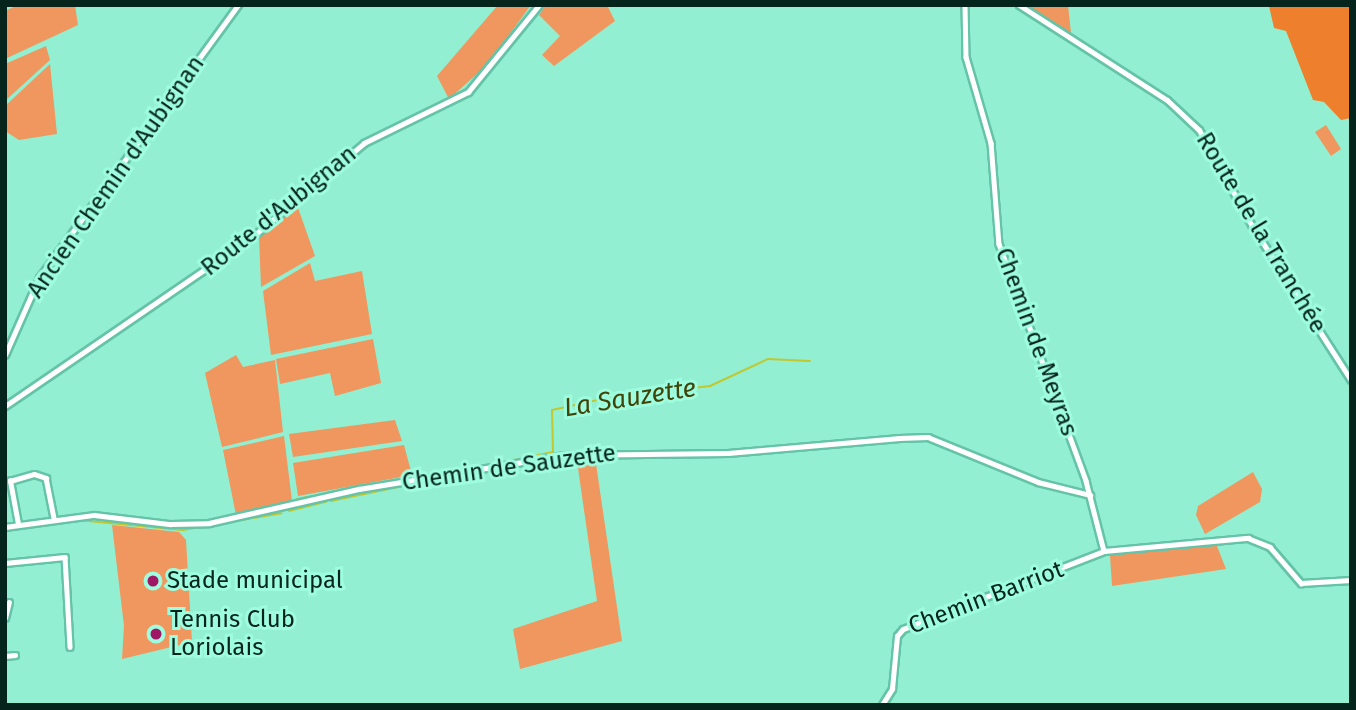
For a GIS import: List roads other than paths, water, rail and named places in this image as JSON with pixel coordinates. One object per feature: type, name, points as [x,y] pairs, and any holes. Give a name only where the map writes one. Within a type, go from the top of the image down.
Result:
[{"type":"street","name":"Ancien Chemin d'Aubignan","points":[[5,355],[39,278],[238,5]]},
{"type":"street","name":"Route d'Aubignan","points":[[5,405],[252,237],[364,143],[468,92],[539,5]]},
{"type":"street","name":"Chemin de Meyras","points":[[965,5],[966,57],[990,143],[999,244],[1090,495],[1104,551]]},
{"type":"street","name":"Route de la Tranchée","points":[[1019,5],[1167,100],[1199,130],[1252,226],[1351,380]]},
{"type":"street","name":"Chemin de Sauzette","points":[[5,527],[54,518],[94,515],[170,524],[209,523],[359,489],[564,456],[728,453],[835,440],[919,437],[947,444],[1038,482],[1090,495]]},
{"type":"street","points":[[18,524],[10,481],[34,474],[46,478],[54,518]]},
{"type":"street","points":[[1104,551],[1248,538],[1270,547],[1301,583],[1351,580]]},
{"type":"street","name":"Chemin Barriot","points":[[883,705],[892,689],[897,636],[903,629],[1104,551]]},
{"type":"street","points":[[5,563],[65,557],[70,647]]},
{"type":"street","points":[[5,618],[9,602]]},
{"type":"street","points":[[5,656],[15,655]]},
{"type":"waterway","name":"La Sauzette","points":[[495,464],[553,452],[552,410],[611,397],[710,386],[768,359],[810,361]]},
{"type":"waterway","name":"La Sauzette","points":[[448,472],[465,469]]},
{"type":"waterway","points":[[297,499],[444,472]]},
{"type":"waterway","name":"La Sauzette","points":[[331,501],[417,483]]},
{"type":"waterway","name":"La Sauzette","points":[[289,511],[326,502]]},
{"type":"waterway","name":"La Sauzette","points":[[5,531],[78,520],[183,530],[282,513]]},
{"type":"place","name":"Stade municipal","points":[[153,581]]},
{"type":"place","name":"Tennis Club Loriolais","points":[[156,634]]}]
